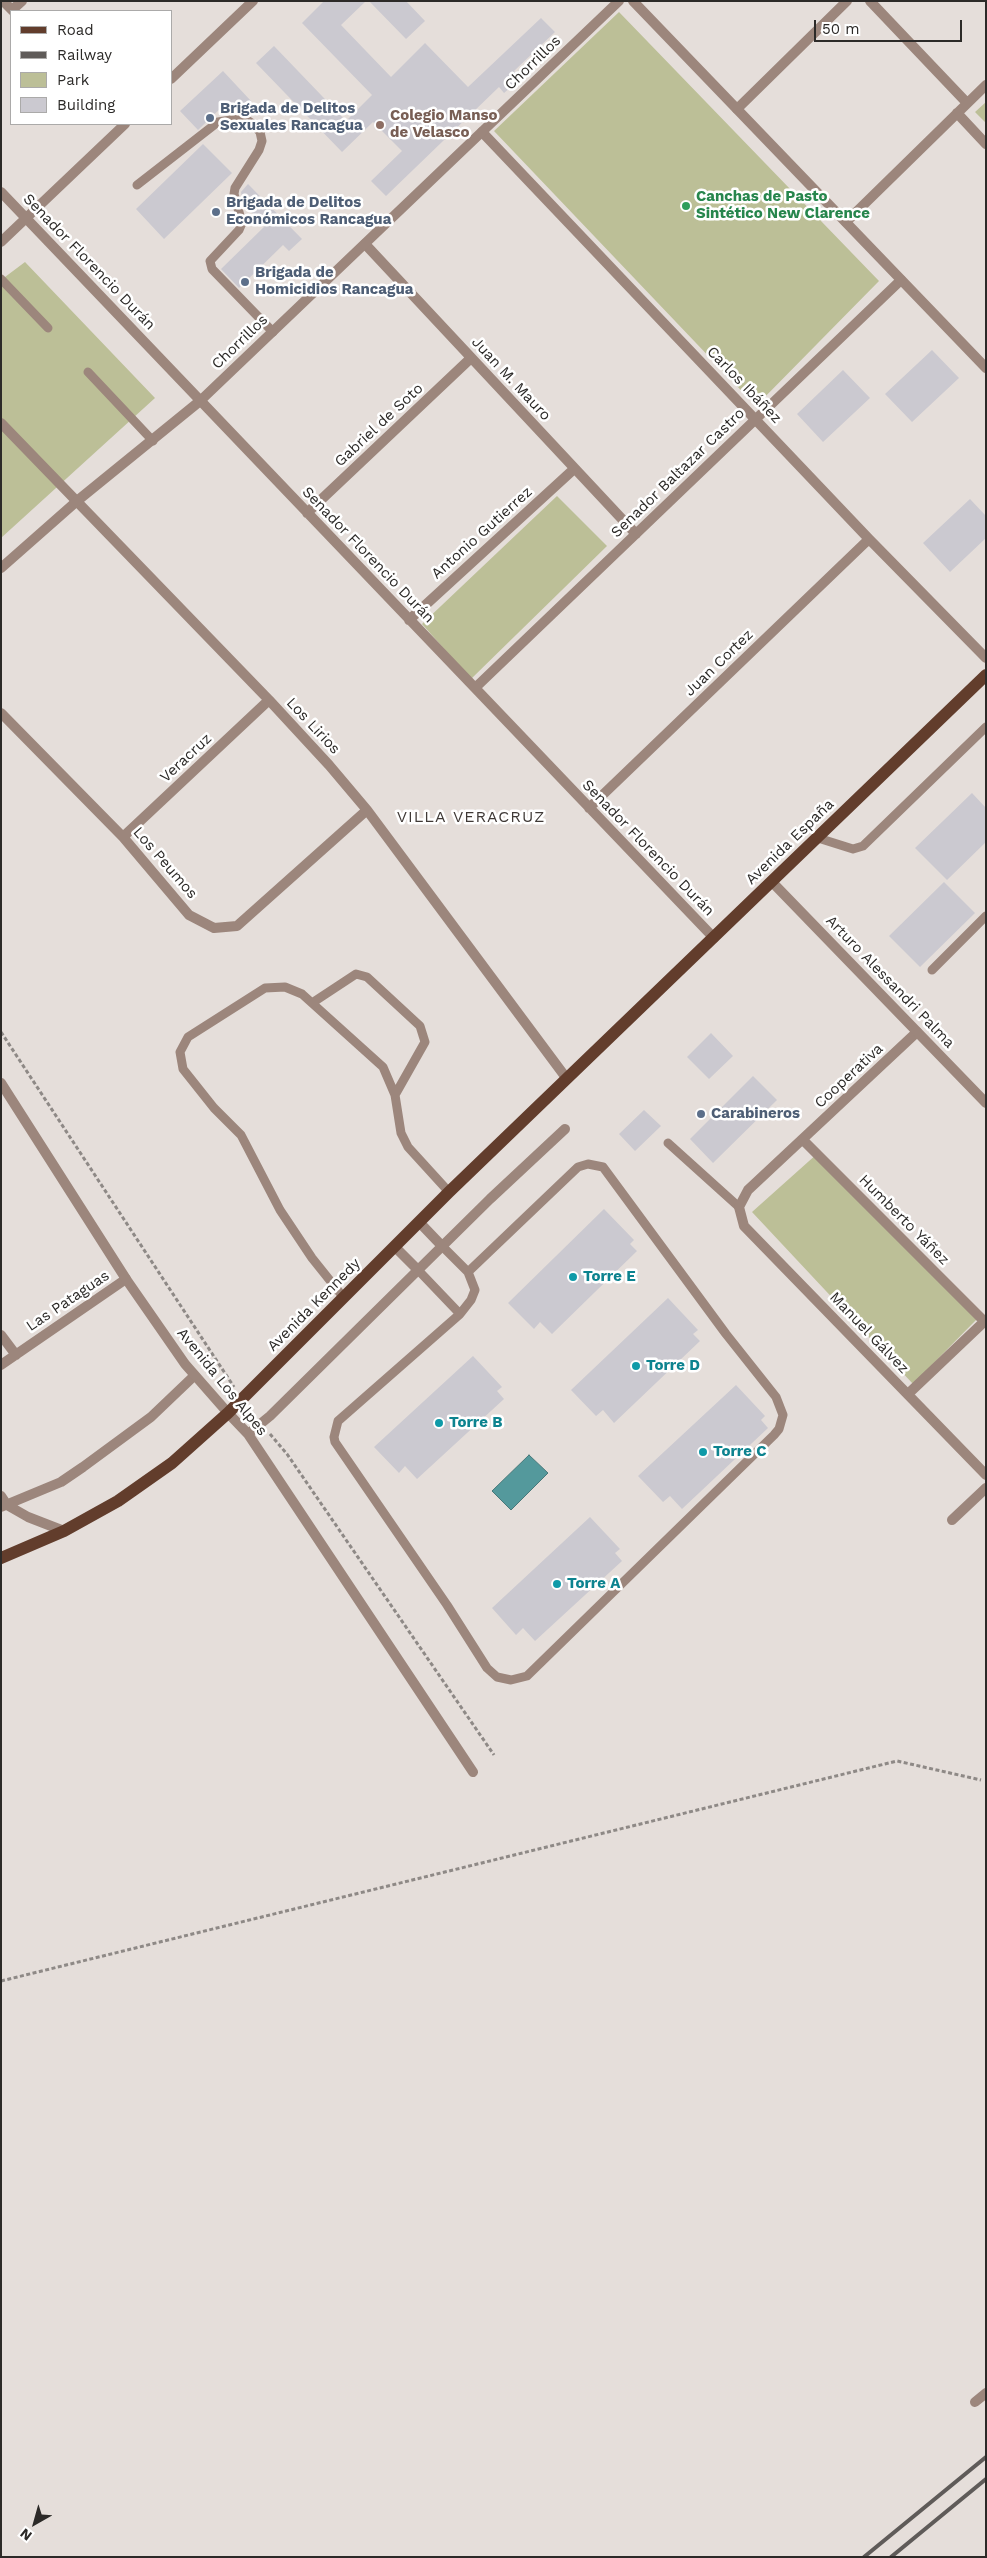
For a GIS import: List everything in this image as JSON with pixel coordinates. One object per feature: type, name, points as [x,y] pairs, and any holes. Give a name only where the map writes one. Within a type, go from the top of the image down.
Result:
[{"type":"main road","name":"Avenida España","points":[[617,1032],[986,675]]},
{"type":"main road","name":"Avenida Kennedy","points":[[1,1558],[64,1531],[118,1501],[172,1463],[228,1413],[449,1192],[617,1032]]},
{"type":"street","points":[[3,1],[12,10]]},
{"type":"street","points":[[172,78],[253,1]]},
{"type":"street","name":"Chorrillos","points":[[1,568],[77,501],[200,401],[619,1]]},
{"type":"street","points":[[633,1],[986,368]]},
{"type":"street","points":[[737,109],[847,1]]},
{"type":"street","points":[[870,1],[967,103]]},
{"type":"street","points":[[846,222],[986,85]]},
{"type":"street","points":[[956,113],[986,144]]},
{"type":"street","points":[[1,242],[123,125]]},
{"type":"street","name":"Carlos Ibáñez","points":[[482,132],[869,539],[986,658]]},
{"type":"street","name":"Senador Florencio Durán","points":[[1,192],[714,938]]},
{"type":"street","name":"Juan M. Mauro","points":[[365,244],[636,534]]},
{"type":"street","name":"Senador Baltazar Castro","points":[[475,688],[902,280]]},
{"type":"street","name":"Gabriel de Soto","points":[[307,513],[471,358]]},
{"type":"street","name":"Los Lirios","points":[[1,423],[270,700],[367,810],[567,1078]]},
{"type":"street","name":"Antonio Gutierrez","points":[[409,620],[574,469]]},
{"type":"street","name":"Juan Cortez","points":[[589,808],[869,539]]},
{"type":"street","name":"Veracruz","points":[[123,838],[270,700]]},
{"type":"street","name":"Los Peumos","points":[[1,713],[123,838],[189,915],[214,928],[237,926],[367,810]]},
{"type":"street","name":"Arturo Alessandri Palma","points":[[772,882],[986,1104]]},
{"type":"street","name":"Cooperativa","points":[[739,1207],[748,1190],[917,1032]]},
{"type":"street","name":"Avenida Los Alpes","points":[[2,1085],[126,1279],[194,1376],[248,1434],[473,1772]]},
{"type":"street","points":[[248,1434],[270,1416],[442,1246],[565,1129]]},
{"type":"street","name":"Humberto Yáñez","points":[[803,1140],[985,1320]]},
{"type":"street","name":"Manuel Gálvez","points":[[739,1207],[744,1226],[986,1475]]},
{"type":"street","points":[[420,1223],[442,1246]]},
{"type":"street","points":[[395,1247],[418,1270]]},
{"type":"street","name":"Las Pataguas","points":[[1,1365],[126,1279]]},
{"type":"street","points":[[908,1394],[985,1320]]},
{"type":"street","points":[[1,1335],[16,1355]]},
{"type":"street","points":[[3,1503],[60,1482],[83,1467],[151,1417],[194,1376]]},
{"type":"street","points":[[952,1520],[986,1488]]},
{"type":"street","points":[[3,1503],[41,1523],[64,1531]]},
{"type":"street","points":[[975,2402],[986,2393]]},
{"type":"lane","points":[[137,186],[218,122],[244,118],[253,124],[260,132],[262,141],[259,150],[235,188],[234,194],[242,223],[239,230],[210,261],[212,270],[273,332]]},
{"type":"lane","points":[[1,279],[48,328]]},
{"type":"lane","points":[[88,372],[153,441]]},
{"type":"lane","points":[[818,838],[853,849],[863,846],[986,727]]},
{"type":"lane","points":[[932,970],[986,916]]},
{"type":"lane","points":[[312,1003],[356,974],[367,977],[420,1026],[425,1042],[395,1095]]},
{"type":"lane","points":[[344,1298],[312,1258],[280,1210],[241,1135],[214,1108],[183,1069],[180,1052],[188,1037],[265,988],[285,988],[302,994],[383,1067],[395,1095],[401,1133],[408,1147],[449,1192]]},
{"type":"lane","points":[[668,1142],[739,1207]]},
{"type":"lane","points":[[442,1246],[468,1272],[475,1290],[471,1300],[460,1314],[338,1421],[334,1437],[335,1442],[447,1605],[487,1668],[503,1679],[519,1679],[526,1676],[779,1429],[783,1415],[776,1397],[726,1334],[603,1167],[588,1164],[578,1168],[468,1272]]},
{"type":"lane","points":[[418,1270],[460,1314]]},
{"type":"path","points":[[1,1981],[897,1761],[981,1780]]},
{"type":"green space","name":"Canchas de Pasto Sintético New Clarence","points":[[619,12],[879,281],[756,406],[494,131]]},
{"type":"green space","points":[[986,102],[986,123],[975,112]]},
{"type":"green space","points":[[25,262],[155,398],[1,538],[1,280]]},
{"type":"green space","points":[[557,496],[607,546],[471,679],[422,624]]},
{"type":"green space","points":[[818,1153],[978,1318],[913,1384],[752,1212]]},
{"type":"water","points":[[529,1455],[548,1473],[511,1510],[492,1491]]},
{"type":"building","points":[[324,1],[366,1],[341,25],[391,77],[425,43],[468,87],[541,18],[555,32],[514,71],[521,78],[504,93],[499,87],[386,196],[371,181],[402,151],[373,122],[342,152],[256,63],[274,46],[346,121],[372,95],[302,23]]},
{"type":"building","points":[[369,1],[406,1],[425,21],[406,39]]},
{"type":"building","points":[[223,71],[251,101],[238,113],[230,114],[223,106],[198,130],[180,111]]},
{"type":"building","points":[[203,144],[232,173],[164,239],[136,209]]},
{"type":"building","points":[[248,184],[302,239],[289,251],[283,245],[239,288],[221,269],[265,226],[243,204],[241,192]]},
{"type":"building","points":[[932,350],[959,378],[912,422],[885,394]]},
{"type":"building","points":[[843,370],[870,398],[823,442],[797,414]]},
{"type":"building","points":[[970,499],[986,516],[986,538],[950,572],[923,543]]},
{"type":"building","points":[[972,793],[986,808],[986,842],[947,880],[915,848]]},
{"type":"building","points":[[944,882],[975,913],[920,967],[889,936]]},
{"type":"building","points":[[711,1033],[733,1056],[709,1079],[687,1057]]},
{"type":"building","points":[[753,1076],[777,1100],[713,1163],[690,1139]]},
{"type":"building","points":[[644,1110],[661,1126],[635,1151],[619,1134]]},
{"type":"building","name":"Torre E","points":[[604,1209],[634,1240],[630,1244],[637,1251],[552,1334],[540,1322],[534,1329],[508,1303]]},
{"type":"building","name":"Torre D","points":[[668,1298],[698,1330],[693,1334],[700,1341],[614,1423],[603,1410],[596,1416],[571,1390]]},
{"type":"building","name":"Torre B","points":[[473,1356],[502,1387],[497,1391],[504,1399],[417,1479],[405,1466],[399,1473],[374,1447]]},
{"type":"building","name":"Torre C","points":[[736,1385],[765,1416],[761,1420],[768,1428],[682,1509],[670,1496],[663,1502],[638,1476]]},
{"type":"building","name":"Torre A","points":[[590,1517],[620,1549],[615,1553],[622,1561],[535,1641],[523,1628],[516,1635],[492,1608]]},
{"type":"railway","points":[[864,2557],[986,2457]]},
{"type":"railway","points":[[891,2557],[986,2479]]},
{"type":"place","name":"Brigada de Delitos Sexuales Rancagua","points":[[210,118]]},
{"type":"place","name":"Colegio Manso de Velasco","points":[[380,125]]},
{"type":"place","name":"Canchas de Pasto Sintético New Clarence","points":[[686,206]]},
{"type":"place","name":"Brigada de Delitos Económicos Rancagua","points":[[216,212]]},
{"type":"place","name":"Brigada de Homicidios Rancagua","points":[[245,282]]},
{"type":"place","name":"Carabineros","points":[[701,1114]]},
{"type":"place","name":"Torre E","points":[[573,1277]]},
{"type":"place","name":"Torre D","points":[[636,1366]]},
{"type":"place","name":"Torre B","points":[[439,1423]]},
{"type":"place","name":"Torre C","points":[[703,1452]]},
{"type":"place","name":"Torre A","points":[[557,1584]]},
{"type":"district","name":"VILLA VERACRUZ","points":[[471,817]]}]
